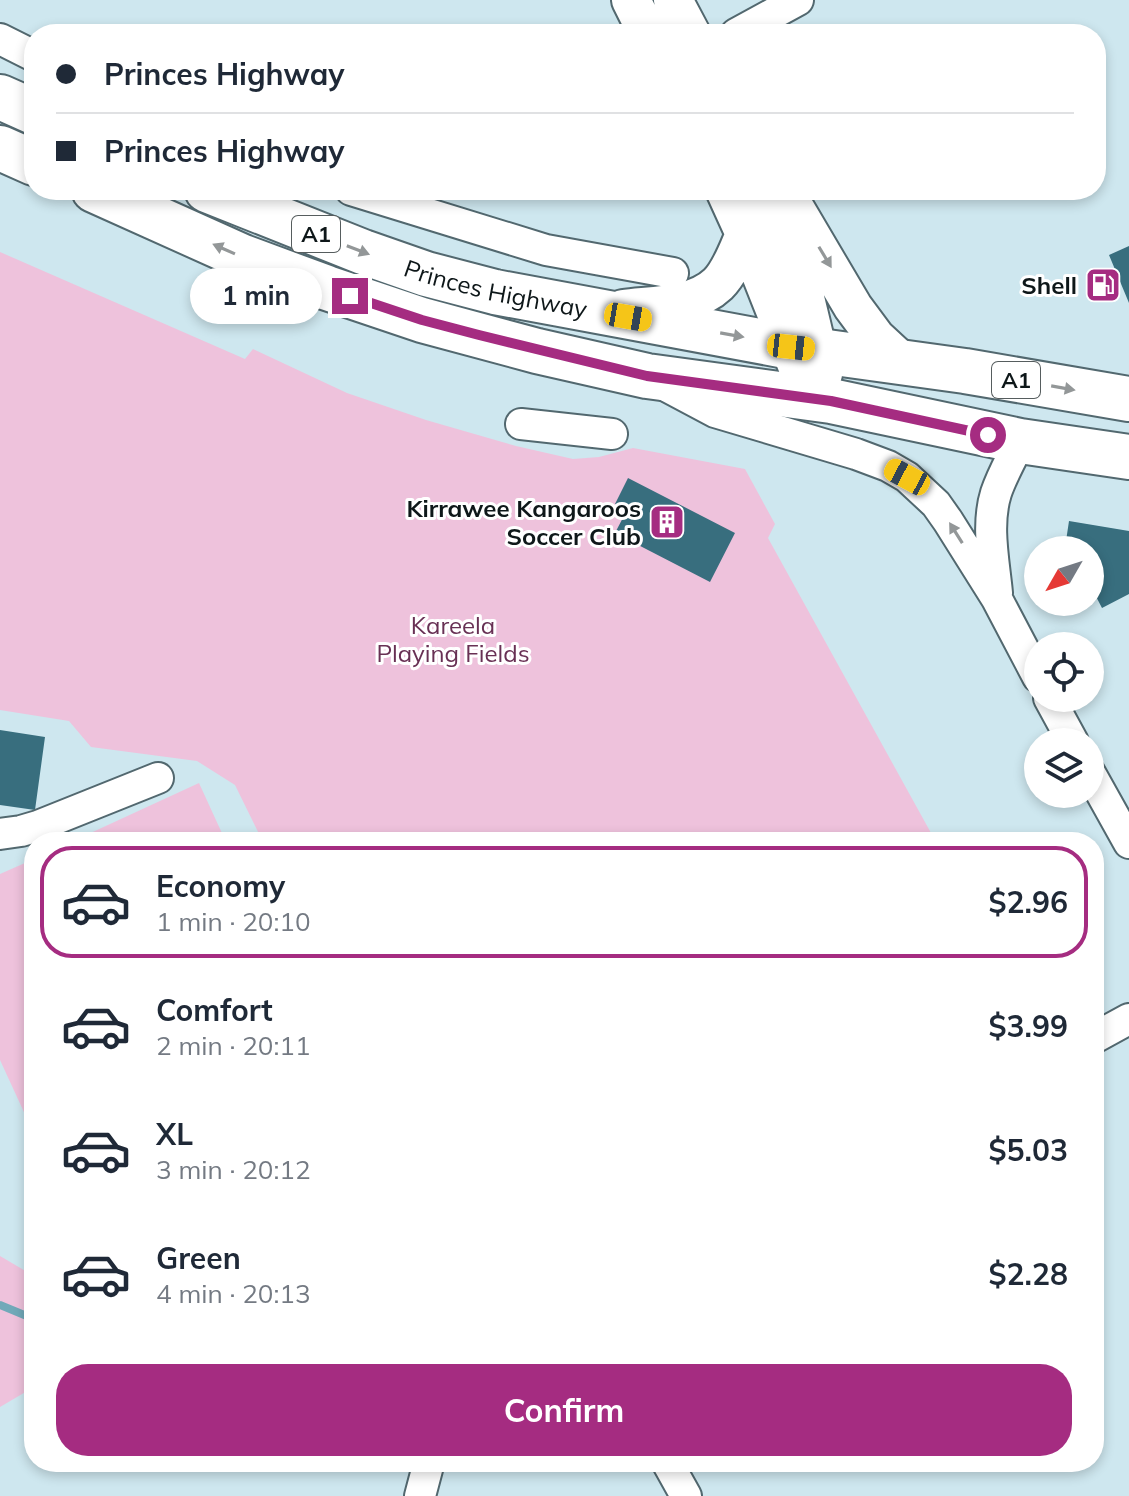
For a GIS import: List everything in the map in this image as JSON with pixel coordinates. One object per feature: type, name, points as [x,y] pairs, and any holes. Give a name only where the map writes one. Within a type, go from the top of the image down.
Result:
[{"type":"highway","points":[[0,97],[24,108]]},
{"type":"highway","points":[[0,148],[24,159]]},
{"type":"highway","name":"Princes Highway","points":[[116,200],[243,257],[422,320],[537,351],[647,376],[821,399],[1020,441],[1129,457]]},
{"type":"highway","name":"Princes Highway","points":[[232,200],[363,252],[426,274],[495,292],[803,348],[1129,399]]},
{"type":"main road","points":[[631,0],[643,24]]},
{"type":"main road","points":[[673,0],[686,24]]},
{"type":"main road","points":[[730,200],[803,348],[821,399]]},
{"type":"main road","points":[[769,200],[805,298],[803,348]]},
{"type":"main road","points":[[790,200],[853,307],[876,338],[903,363]]},
{"type":"main road","points":[[600,311],[673,303],[707,292],[719,283],[745,234]]},
{"type":"street","points":[[754,24],[798,0]]},
{"type":"street","points":[[0,39],[24,51]]},
{"type":"street","name":"Princes Highway","points":[[384,200],[546,250],[673,273]]},
{"type":"street","points":[[647,376],[715,412],[856,454],[907,477],[936,504],[997,599],[1024,650]]},
{"type":"street","points":[[521,424],[612,434]]},
{"type":"street","points":[[997,599],[992,514],[996,493],[1020,441]]},
{"type":"street","points":[[0,834],[38,826],[158,778]]},
{"type":"street","points":[[1104,798],[1129,843]]},
{"type":"street","points":[[1104,1033],[1129,1019]]},
{"type":"street","points":[[420,1496],[426,1472]]},
{"type":"street","points":[[673,1472],[686,1496]]},
{"type":"green space","name":"Kareela Playing Fields","points":[[0,252],[245,359],[253,349],[347,393],[426,420],[573,459],[599,457],[633,448],[745,469],[775,524],[768,538],[930,832],[258,832],[235,785],[197,761],[91,747],[69,721],[0,710]]},
{"type":"green space","points":[[199,783],[221,832],[93,832]]},
{"type":"green space","points":[[24,863],[24,1112],[0,1060],[0,874]]},
{"type":"green space","points":[[0,1256],[24,1270],[24,1393],[0,1407]]},
{"type":"building","points":[[1129,246],[1129,303],[1109,255]]},
{"type":"building","name":"Kirrawee Kangaroos Soccer Club","points":[[628,478],[735,533],[710,582],[615,533],[627,510],[615,504]]},
{"type":"building","points":[[1069,521],[1129,531],[1129,594],[1104,607],[1104,536],[1067,536]]},
{"type":"building","points":[[0,730],[45,737],[35,810],[0,805]]},
{"type":"waterway","points":[[0,1305],[24,1315]]},
{"type":"place","name":"Shell","points":[[1103,285]]},
{"type":"place","name":"Kirrawee Kangaroos Soccer Club","points":[[667,522]]},
{"type":"route","points":[[350,296],[422,320],[537,351],[647,376],[831,401],[988,435]]}]
